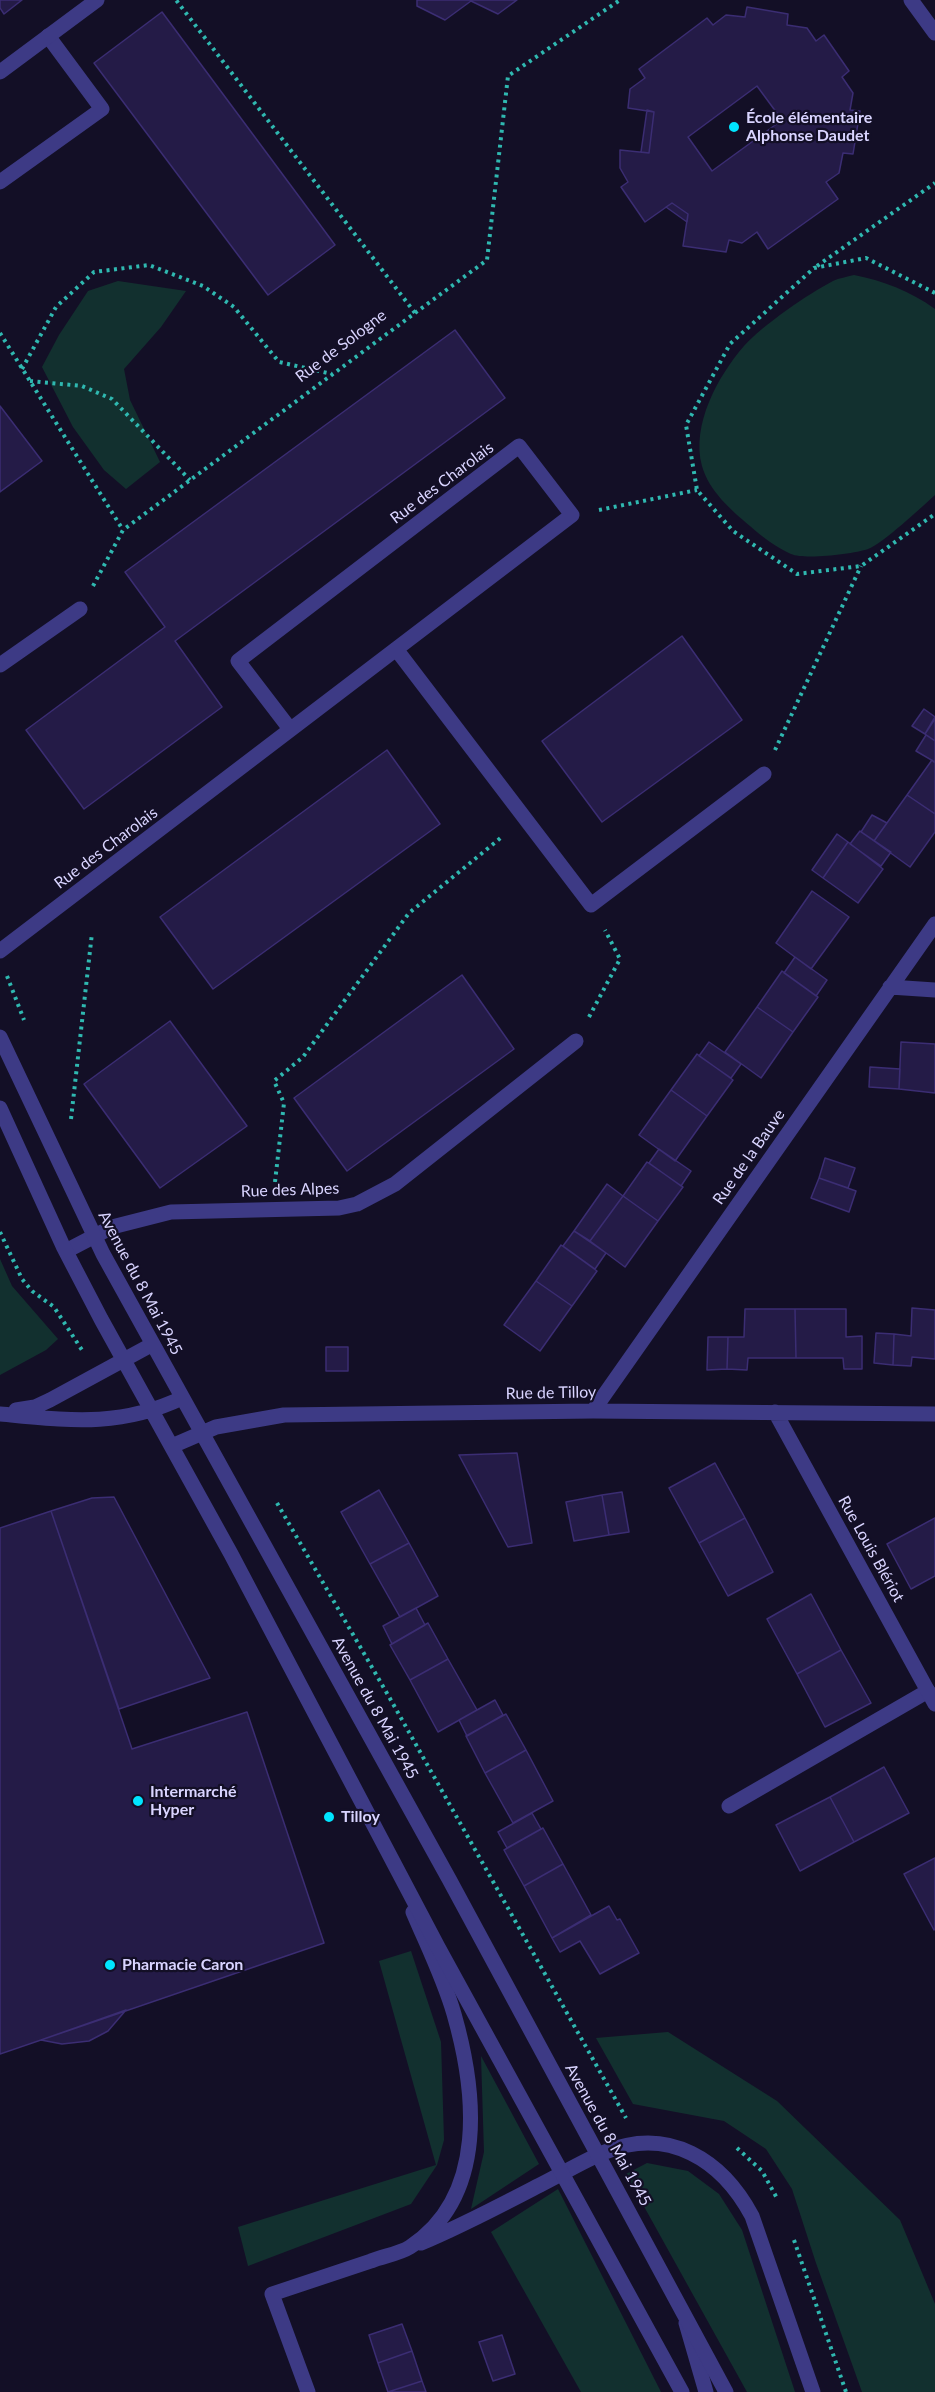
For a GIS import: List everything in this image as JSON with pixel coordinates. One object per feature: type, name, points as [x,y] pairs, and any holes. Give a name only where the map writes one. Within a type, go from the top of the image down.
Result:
[{"type":"street","points":[[0,72],[97,0]]},
{"type":"street","points":[[911,0],[935,33]]},
{"type":"street","points":[[0,182],[102,109],[48,36]]},
{"type":"street","name":"Rue des Charolais","points":[[0,951],[572,515],[519,446],[238,661],[290,729]]},
{"type":"street","points":[[0,665],[80,609]]},
{"type":"street","points":[[396,649],[591,905],[764,774]]},
{"type":"street","name":"Rue de la Bauve","points":[[593,1411],[935,924]]},
{"type":"street","points":[[890,987],[935,990]]},
{"type":"street","name":"Avenue du 8 Mai 1945","points":[[0,1037],[94,1237],[449,1880],[726,2392]]},
{"type":"street","name":"Rue des Alpes","points":[[66,1251],[127,1222],[171,1212],[339,1208],[357,1204],[395,1184],[576,1041]]},
{"type":"street","points":[[0,1108],[66,1251],[123,1360],[241,1573],[389,1854],[682,2392]]},
{"type":"street","points":[[0,1412],[35,1407],[153,1344]]},
{"type":"street","points":[[0,1412],[96,1420],[123,1418],[152,1412],[182,1398]]},
{"type":"street","name":"Rue de Tilloy","points":[[172,1446],[234,1422],[284,1415],[593,1411],[935,1414]]},
{"type":"street","name":"Rue Louis Blériot","points":[[775,1412],[932,1698]]},
{"type":"street","points":[[729,1806],[932,1698]]},
{"type":"street","points":[[389,1854],[453,2011],[466,2063],[470,2093],[470,2142],[466,2165],[457,2190],[435,2224],[408,2248]]},
{"type":"street","points":[[308,2392],[272,2294],[408,2248],[463,2224],[598,2155],[619,2147],[636,2144],[666,2145],[682,2149],[709,2162],[730,2182],[752,2216],[813,2392]]},
{"type":"street","points":[[684,2313],[706,2392]]},
{"type":"path","name":"Rue de Sologne","points":[[80,609],[123,530],[415,314],[176,0]]},
{"type":"path","points":[[415,314],[487,260],[508,76],[620,0]]},
{"type":"path","points":[[935,183],[814,268],[730,344],[687,425],[697,490],[733,531],[797,574],[861,566],[935,514]]},
{"type":"path","points":[[814,268],[866,258],[935,293]]},
{"type":"path","points":[[22,369],[56,307],[94,272],[149,265],[203,286],[234,307],[279,362],[333,375]]},
{"type":"path","points":[[0,333],[123,530]]},
{"type":"path","points":[[30,381],[82,386],[112,399],[190,480]]},
{"type":"path","points":[[572,515],[697,490]]},
{"type":"path","points":[[764,774],[861,566]]},
{"type":"path","points":[[272,1210],[284,1103],[274,1081],[303,1057],[409,913],[525,818]]},
{"type":"path","points":[[576,1041],[620,959],[591,905]]},
{"type":"path","points":[[70,1122],[92,933]]},
{"type":"green space","points":[[854,275],[896,288],[935,309],[935,495],[892,533],[868,549],[829,556],[798,556],[780,548],[759,534],[728,507],[715,492],[702,466],[700,434],[716,386],[744,346],[786,310],[835,280]]},
{"type":"green space","points":[[118,281],[186,291],[161,327],[124,369],[130,400],[160,462],[126,489],[104,470],[73,427],[42,367],[59,335],[88,291]]},
{"type":"green space","points":[[0,1259],[12,1286],[58,1339],[46,1350],[0,1375]]},
{"type":"green space","points":[[411,1951],[441,2042],[444,2140],[437,2165],[411,2204],[248,2266],[238,2227],[436,2165],[379,1961]]},
{"type":"green space","points":[[668,2032],[777,2101],[900,2220],[935,2304],[935,2392],[862,2392],[792,2189],[766,2149],[724,2121],[633,2104],[596,2038]]},
{"type":"green space","points":[[481,2056],[539,2164],[471,2209],[484,2152]]},
{"type":"green space","points":[[647,2163],[688,2171],[719,2194],[742,2230],[795,2392],[747,2392],[626,2174]]},
{"type":"green space","points":[[558,2189],[661,2392],[581,2392],[491,2232]]},
{"type":"building","points":[[0,0],[22,0],[4,14],[0,8]]},
{"type":"building","points":[[417,0],[517,0],[498,14],[471,1],[445,20],[417,6]]},
{"type":"building","points":[[747,7],[788,14],[787,25],[807,28],[816,41],[824,35],[849,71],[842,77],[853,93],[850,110],[860,111],[853,154],[843,153],[839,173],[826,182],[838,199],[768,249],[757,232],[742,243],[729,240],[726,252],[683,246],[688,214],[672,203],[645,222],[621,187],[628,182],[620,168],[620,150],[649,153],[654,112],[628,108],[630,89],[645,78],[639,69],[707,18],[713,25],[726,15],[745,17]],"holes":[[[757,86],[782,120],[712,171],[688,137]]]},
{"type":"building","points":[[162,12],[335,245],[268,295],[94,63]]},
{"type":"building","points":[[647,110],[654,112],[649,153],[641,152]]},
{"type":"building","points":[[672,203],[688,214],[687,222],[666,207]]},
{"type":"building","points":[[455,330],[505,398],[175,641],[222,707],[84,809],[26,730],[165,627],[125,572]]},
{"type":"building","points":[[0,406],[42,461],[0,492]]},
{"type":"building","points":[[682,636],[742,720],[602,822],[542,741]]},
{"type":"building","points":[[924,709],[935,717],[925,734],[912,726]]},
{"type":"building","points":[[935,719],[935,741],[925,734]]},
{"type":"building","points":[[926,735],[935,741],[935,762],[916,751]]},
{"type":"building","points":[[387,750],[440,824],[213,989],[160,917]]},
{"type":"building","points":[[932,760],[935,763],[935,814],[907,795]]},
{"type":"building","points":[[907,795],[935,814],[935,832],[910,867],[874,841]]},
{"type":"building","points":[[872,815],[887,823],[874,841],[861,832]]},
{"type":"building","points":[[860,831],[891,852],[881,866],[850,844]]},
{"type":"building","points":[[837,834],[848,842],[823,878],[812,870]]},
{"type":"building","points":[[848,842],[883,869],[858,903],[823,878]]},
{"type":"building","points":[[812,891],[849,917],[811,969],[776,943]]},
{"type":"building","points":[[795,957],[827,980],[816,996],[784,973]]},
{"type":"building","points":[[782,971],[818,997],[793,1032],[757,1007]]},
{"type":"building","points":[[462,975],[514,1049],[347,1171],[294,1098]]},
{"type":"building","points":[[757,1007],[793,1032],[761,1078],[725,1052]]},
{"type":"building","points":[[170,1021],[247,1126],[160,1188],[84,1084]]},
{"type":"building","points":[[709,1042],[741,1064],[731,1078],[699,1056]]},
{"type":"building","points":[[901,1042],[935,1044],[935,1093],[899,1089]]},
{"type":"building","points":[[697,1054],[733,1080],[707,1116],[671,1090]]},
{"type":"building","points":[[870,1067],[900,1069],[899,1089],[869,1087]]},
{"type":"building","points":[[671,1090],[707,1116],[675,1161],[639,1135]]},
{"type":"building","points":[[659,1149],[691,1171],[681,1186],[649,1163]]},
{"type":"building","points":[[825,1158],[855,1168],[848,1188],[819,1178]]},
{"type":"building","points":[[647,1162],[683,1187],[658,1221],[623,1196]]},
{"type":"building","points":[[819,1178],[856,1191],[849,1212],[811,1198]]},
{"type":"building","points":[[607,1184],[623,1196],[590,1241],[574,1231]]},
{"type":"building","points":[[623,1196],[658,1221],[625,1267],[590,1241]]},
{"type":"building","points":[[574,1231],[606,1253],[595,1269],[563,1246]]},
{"type":"building","points":[[561,1245],[597,1271],[572,1306],[536,1281]]},
{"type":"building","points":[[536,1281],[572,1306],[540,1351],[504,1325]]},
{"type":"building","points":[[912,1308],[935,1310],[935,1359],[912,1357],[911,1366],[893,1365],[894,1334],[911,1336]]},
{"type":"building","points":[[745,1309],[795,1309],[796,1358],[748,1358],[747,1370],[727,1369],[728,1337],[744,1337]]},
{"type":"building","points":[[795,1309],[846,1309],[846,1337],[862,1336],[862,1369],[844,1369],[843,1358],[796,1358]]},
{"type":"building","points":[[876,1333],[894,1334],[893,1365],[874,1363]]},
{"type":"building","points":[[708,1337],[728,1337],[727,1369],[707,1370]]},
{"type":"building","points":[[326,1347],[348,1347],[348,1371],[326,1371]]},
{"type":"building","points":[[517,1453],[532,1543],[508,1547],[459,1455]]},
{"type":"building","points":[[715,1463],[745,1518],[699,1543],[669,1488]]},
{"type":"building","points":[[379,1490],[409,1543],[370,1564],[341,1512]]},
{"type":"building","points":[[622,1492],[629,1532],[609,1535],[602,1495]]},
{"type":"building","points":[[602,1495],[609,1535],[574,1541],[566,1502]]},
{"type":"building","points":[[114,1497],[210,1678],[119,1709],[51,1511],[92,1498]]},
{"type":"building","name":"Intermarché Hyper","points":[[51,1511],[132,1749],[247,1712],[324,1943],[0,2054],[0,1528]]},
{"type":"building","points":[[745,1518],[773,1572],[728,1596],[699,1543]]},
{"type":"building","points":[[935,1518],[935,1576],[911,1589],[887,1544]]},
{"type":"building","points":[[409,1543],[438,1596],[400,1617],[370,1564]]},
{"type":"building","points":[[811,1594],[841,1650],[797,1674],[767,1619]]},
{"type":"building","points":[[416,1608],[425,1625],[392,1644],[383,1626]]},
{"type":"building","points":[[428,1623],[448,1659],[410,1680],[390,1645]]},
{"type":"building","points":[[841,1650],[871,1703],[825,1727],[797,1674]]},
{"type":"building","points":[[448,1659],[477,1710],[438,1732],[410,1680]]},
{"type":"building","points":[[495,1700],[503,1715],[467,1736],[459,1720]]},
{"type":"building","points":[[506,1714],[526,1750],[485,1773],[466,1736]]},
{"type":"building","points":[[526,1750],[553,1801],[513,1823],[485,1773]]},
{"type":"building","points":[[884,1767],[909,1813],[854,1842],[830,1797]]},
{"type":"building","points":[[830,1797],[854,1842],[800,1871],[776,1825]]},
{"type":"building","points":[[532,1813],[541,1829],[507,1848],[498,1832]]},
{"type":"building","points":[[543,1828],[563,1864],[524,1886],[504,1850]]},
{"type":"building","points":[[935,1858],[935,1929],[934,1930],[904,1874]]},
{"type":"building","points":[[563,1864],[591,1915],[552,1938],[524,1886]]},
{"type":"building","points":[[609,1906],[617,1920],[620,1919],[639,1953],[600,1974],[580,1941],[560,1952],[552,1938]]},
{"type":"building","points":[[126,2010],[108,2031],[89,2041],[62,2044],[41,2040]]},
{"type":"building","points":[[402,2324],[412,2351],[378,2363],[369,2335]]},
{"type":"building","points":[[502,2335],[515,2374],[493,2381],[479,2342]]},
{"type":"building","points":[[412,2351],[422,2381],[388,2392],[378,2363]]},
{"type":"building","points":[[422,2381],[426,2392],[388,2392]]},
{"type":"place","name":"École élémentaire Alphonse Daudet","points":[[734,127]]},
{"type":"place","name":"Intermarché Hyper","points":[[138,1801]]},
{"type":"place","name":"Tilloy","points":[[329,1817]]},
{"type":"place","name":"Pharmacie Caron","points":[[110,1965]]}]
